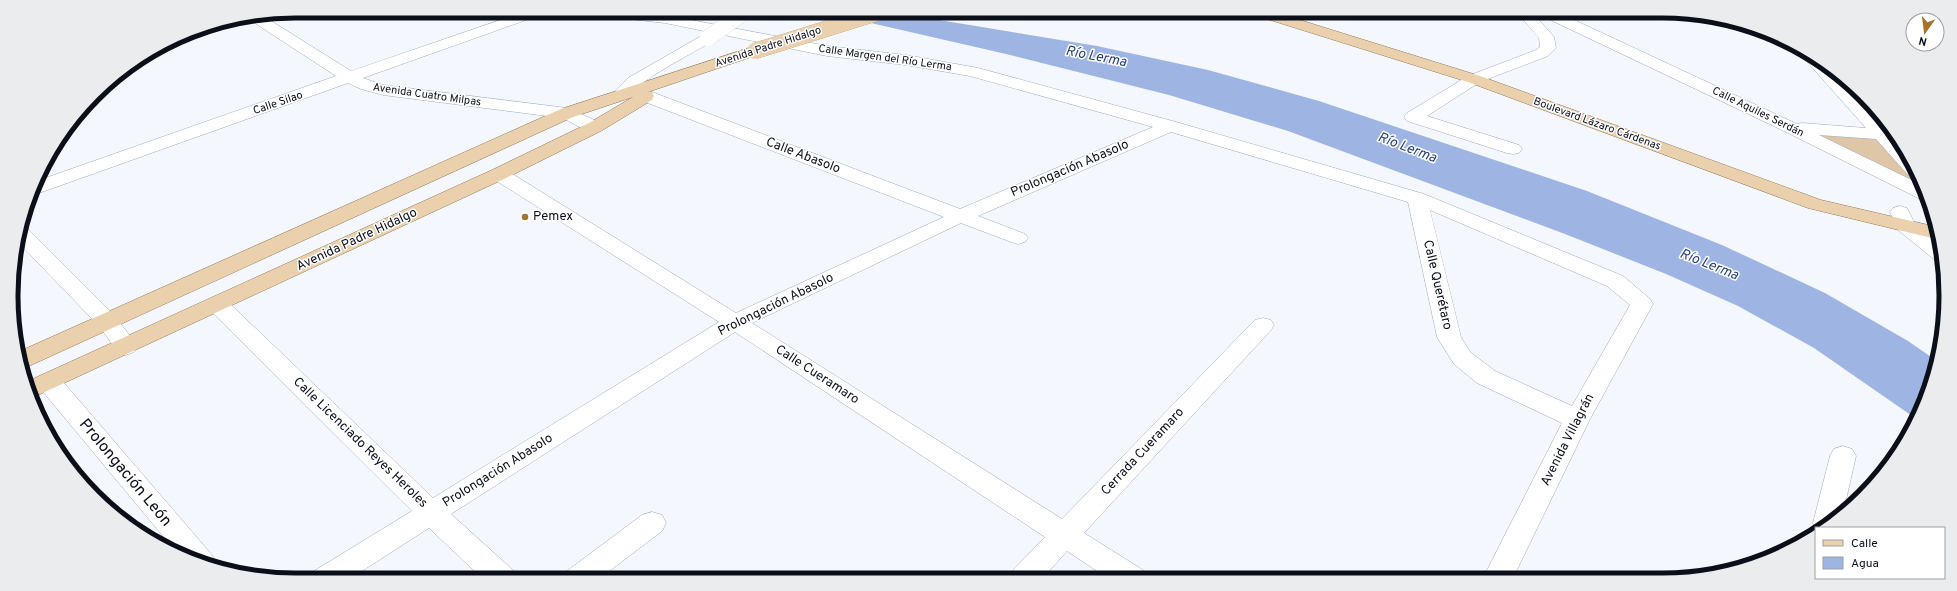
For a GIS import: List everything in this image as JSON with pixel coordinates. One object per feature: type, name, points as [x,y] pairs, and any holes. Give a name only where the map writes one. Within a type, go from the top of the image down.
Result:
[{"type":"main road","name":"Avenida Padre Hidalgo","points":[[25,358],[567,113],[861,18]]},
{"type":"main road","name":"Boulevard Lázaro Cárdenas","points":[[1278,18],[1474,79],[1815,204],[1903,219],[1928,218]]},
{"type":"main road","name":"Boulevard Lázaro Cárdenas","points":[[1319,18],[1491,71],[1903,219],[1932,231]]},
{"type":"main road","name":"Avenida Padre Hidalgo","points":[[40,386],[499,174],[596,127],[676,77]]},
{"type":"street","name":"Calle Silao","points":[[40,186],[518,18]]},
{"type":"street","name":"Calle Margen del Río Lerma","points":[[656,18],[827,51],[906,60],[972,71],[1170,126]]},
{"type":"street","points":[[619,96],[634,81],[708,38],[736,18]]},
{"type":"street","points":[[1513,149],[1413,117],[1474,79],[1491,71],[1542,53],[1548,48],[1546,37],[1529,18]]},
{"type":"street","name":"Calle Aquiles Serdán","points":[[1558,18],[1790,127],[1918,190]]},
{"type":"street","name":"Avenida Cuatro Milpas","points":[[259,20],[350,78],[366,86],[383,90],[567,113],[596,127]]},
{"type":"street","points":[[1546,37],[1588,32]]},
{"type":"street","points":[[1827,73],[1882,127]]},
{"type":"street","name":"Calle Abasolo","points":[[646,96],[1018,238]]},
{"type":"street","points":[[1170,126],[1417,198]]},
{"type":"street","name":"Prolongación Abasolo","points":[[335,573],[432,514],[735,322],[961,216],[1170,126]]},
{"type":"street","points":[[1790,127],[1888,135]]},
{"type":"street","name":"Calle Cueramaro","points":[[499,174],[735,322],[1124,573]]},
{"type":"street","name":"Avenida Villagrán","points":[[1417,198],[1615,281],[1642,304],[1577,420],[1500,573]]},
{"type":"street","name":"Calle Querétaro","points":[[1417,198],[1449,337],[1462,358],[1486,377],[1577,420]]},
{"type":"street","points":[[1903,219],[1935,250]]},
{"type":"street","points":[[24,236],[107,321],[126,347]]},
{"type":"street","name":"Calle Licenciado Reyes Heroles","points":[[218,304],[432,514],[496,573]]},
{"type":"street","name":"Cerrada Cueramaro","points":[[1029,573],[1263,325]]},
{"type":"street","name":"Prolongación León","points":[[40,386],[193,554]]},
{"type":"street","points":[[1828,517],[1843,456]]},
{"type":"street","points":[[586,573],[652,523]]},
{"type":"shaded area","points":[[1809,130],[1880,138],[1910,172],[1916,185]]},
{"type":"water","name":"Río Lerma","points":[[849,18],[927,18],[1097,46],[1208,70],[1319,101],[1587,191],[1722,245],[1825,293],[1908,341],[1932,358],[1918,402],[1911,415],[1814,348],[1738,306],[1666,274],[1565,234],[1288,131],[1169,95],[1006,54]]},
{"type":"place","name":"Pemex","points":[[525,217]]}]
